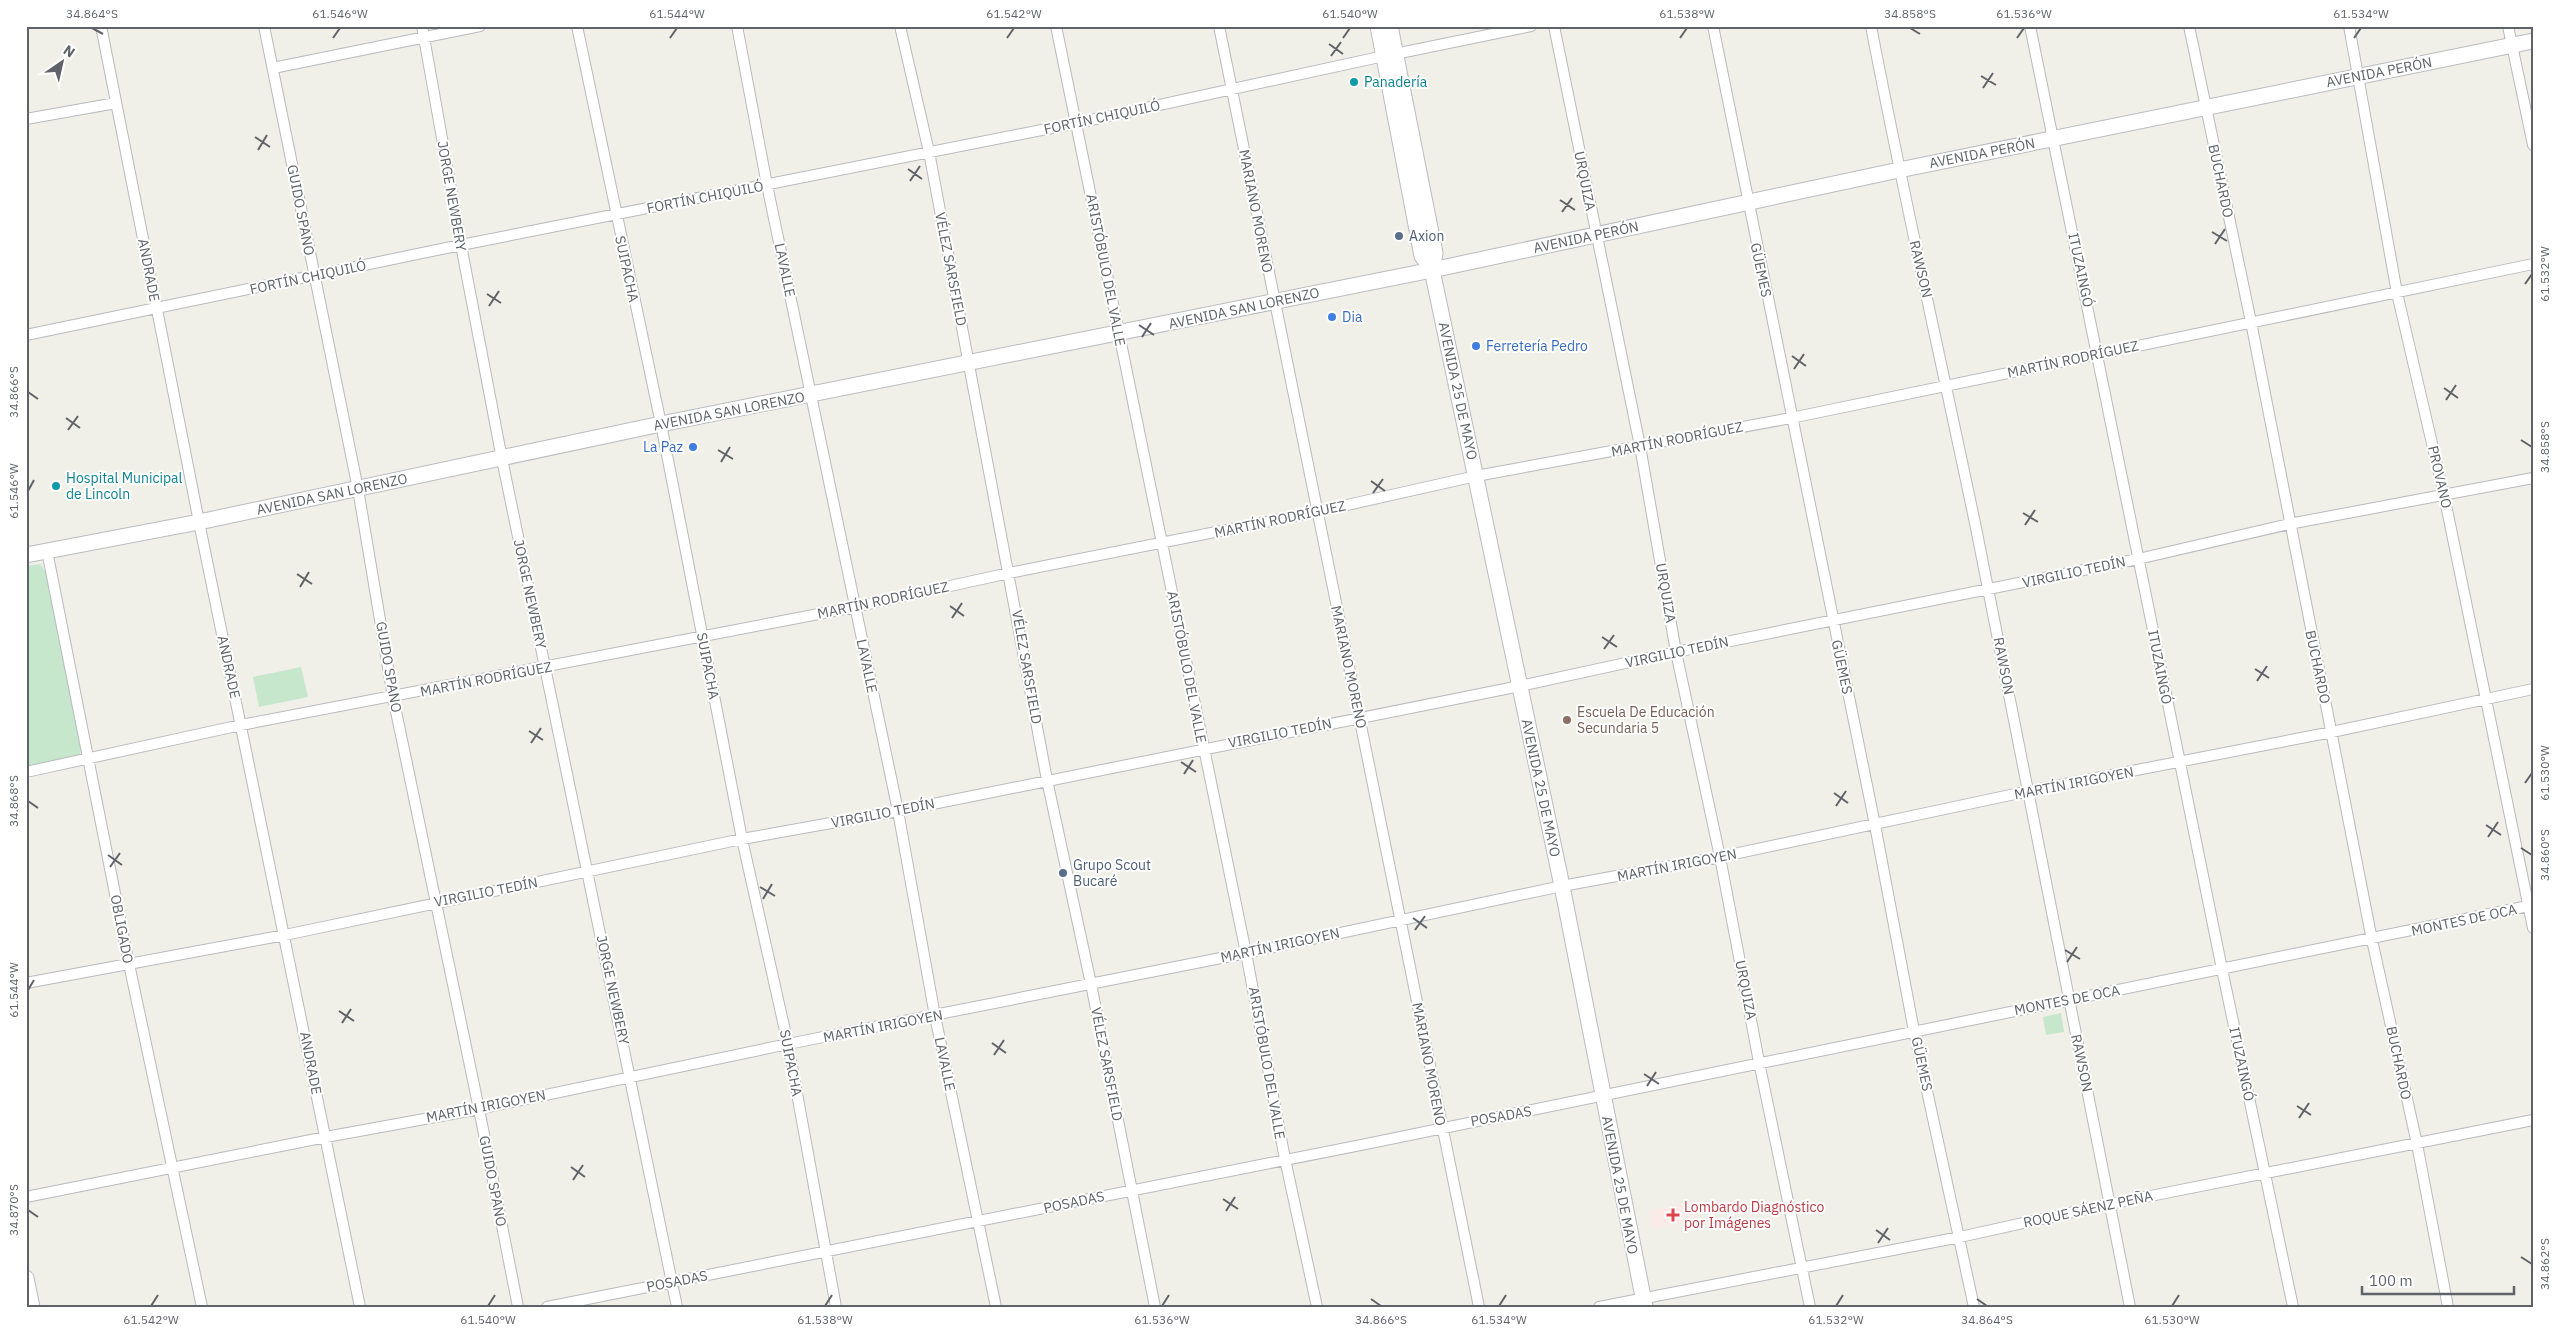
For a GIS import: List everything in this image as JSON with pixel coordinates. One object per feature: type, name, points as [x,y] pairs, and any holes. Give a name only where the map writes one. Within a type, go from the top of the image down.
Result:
[{"type":"main road","name":"AVENIDA 25 DE MAYO","points":[[1378,26],[1389,55]]},
{"type":"main road","name":"AVENIDA 25 DE MAYO","points":[[1390,26],[1389,55],[1422,256],[1432,270],[1476,476],[1562,886],[1602,1097],[1644,1302]]},
{"type":"main road","name":"AVENIDA PERÓN","points":[[1432,270],[1747,201],[2533,41]]},
{"type":"main road","name":"AVENIDA SAN LORENZO","points":[[26,555],[199,522],[660,424],[1432,270]]},
{"type":"main road","points":[[26,1278],[32,1307]]},
{"type":"street","name":"ANDRADE","points":[[101,26],[199,522],[360,1307]]},
{"type":"street","name":"GUIDO SPANO","points":[[264,26],[358,488],[393,697],[479,1109],[518,1307]]},
{"type":"street","points":[[273,68],[423,32],[480,26]]},
{"type":"street","name":"SUIPACHA","points":[[577,26],[660,424],[742,839],[788,1044],[824,1251],[836,1307]]},
{"type":"street","name":"LAVALLE","points":[[737,26],[767,185],[898,811],[936,1016],[996,1307]]},
{"type":"street","name":"VÉLEZ SARSFIELD","points":[[900,26],[929,152],[1047,780],[1091,984],[1155,1307]]},
{"type":"street","name":"ARISTÓBULO DEL VALLE","points":[[1056,26],[1246,953],[1285,1159],[1317,1307]]},
{"type":"street","name":"MARIANO MORENO","points":[[1219,26],[1316,512],[1360,718],[1441,1127],[1479,1307]]},
{"type":"street","name":"FORTÍN CHIQUILÓ","points":[[26,335],[461,245],[1077,123],[1531,26]]},
{"type":"street","name":"URQUIZA","points":[[1554,26],[1640,446],[1676,652],[1720,857],[1759,1062],[1810,1307]]},
{"type":"street","name":"GÜEMES","points":[[1713,26],[1875,826],[1914,1031],[1974,1307]]},
{"type":"street","name":"RAWSON","points":[[1871,26],[1899,170],[1946,384],[2030,791],[2130,1307]]},
{"type":"street","name":"ITUZAINGÓ","points":[[2030,26],[2098,354],[2179,763],[2293,1307]]},
{"type":"street","name":"BUCHARDO","points":[[2189,26],[2251,322],[2289,524],[2372,940],[2417,1144],[2448,1307]]},
{"type":"street","name":"PROVANO","points":[[2349,26],[2397,293],[2444,495],[2530,905],[2533,928]]},
{"type":"street","points":[[2508,26],[2533,145]]},
{"type":"street","name":"JORGE NEWBERY","points":[[423,32],[502,459],[631,1076],[677,1307]]},
{"type":"street","points":[[26,120],[116,103]]},
{"type":"street","name":"MARTÍN RODRÍGUEZ","points":[[26,772],[241,726],[545,668],[702,635],[855,607],[1009,573],[1163,544],[1316,512],[1476,476],[1791,418],[1946,384],[2533,264]]},
{"type":"street","name":"VIRGILIO TEDÍN","points":[[26,983],[285,935],[742,839],[898,811],[1203,748],[1520,686],[1676,652],[2138,558],[2289,524],[2533,478]]},
{"type":"street","name":"OBLIGADO","points":[[47,551],[90,759],[129,964],[174,1167],[202,1307]]},
{"type":"street","name":"MARTÍN IRIGOYEN","points":[[26,1197],[326,1137],[479,1109],[788,1044],[1246,953],[1562,886],[1875,826],[2030,791],[2332,732],[2533,689]]},
{"type":"street","name":"MONTES DE OCA","points":[[1602,1097],[1759,1062],[2372,940],[2530,905]]},
{"type":"street","name":"POSADAS","points":[[547,1307],[978,1222],[1441,1127],[1602,1097]]},
{"type":"street","name":"ROQUE SÁENZ PEÑA","points":[[1599,1307],[1644,1302],[1802,1267],[1960,1237],[2110,1204],[2533,1120]]},
{"type":"shaded area","name":"Lombardo Diagnóstico por Imágenes","points":[[1693,1201],[1697,1219],[1653,1229],[1649,1211]]},
{"type":"green space","points":[[40,564],[47,574],[82,749],[79,756],[26,768],[26,566]]},
{"type":"green space","points":[[301,667],[308,697],[259,707],[253,677]]},
{"type":"green space","points":[[2061,1013],[2064,1032],[2046,1035],[2043,1017]]},
{"type":"place","name":"Panadería","points":[[1354,82]]},
{"type":"place","name":"Axion","points":[[1399,236]]},
{"type":"place","name":"Dia","points":[[1332,317]]},
{"type":"place","name":"Ferretería Pedro","points":[[1476,346]]},
{"type":"place","name":"La Paz","points":[[693,447]]},
{"type":"place","name":"Hospital Municipal de Lincoln","points":[[56,486]]},
{"type":"place","name":"Escuela De Educación Secundaria 5","points":[[1567,720]]},
{"type":"place","name":"Grupo Scout Bucaré","points":[[1063,873]]},
{"type":"place","name":"Lombardo Diagnóstico por Imágenes","points":[[1673,1215]]}]
